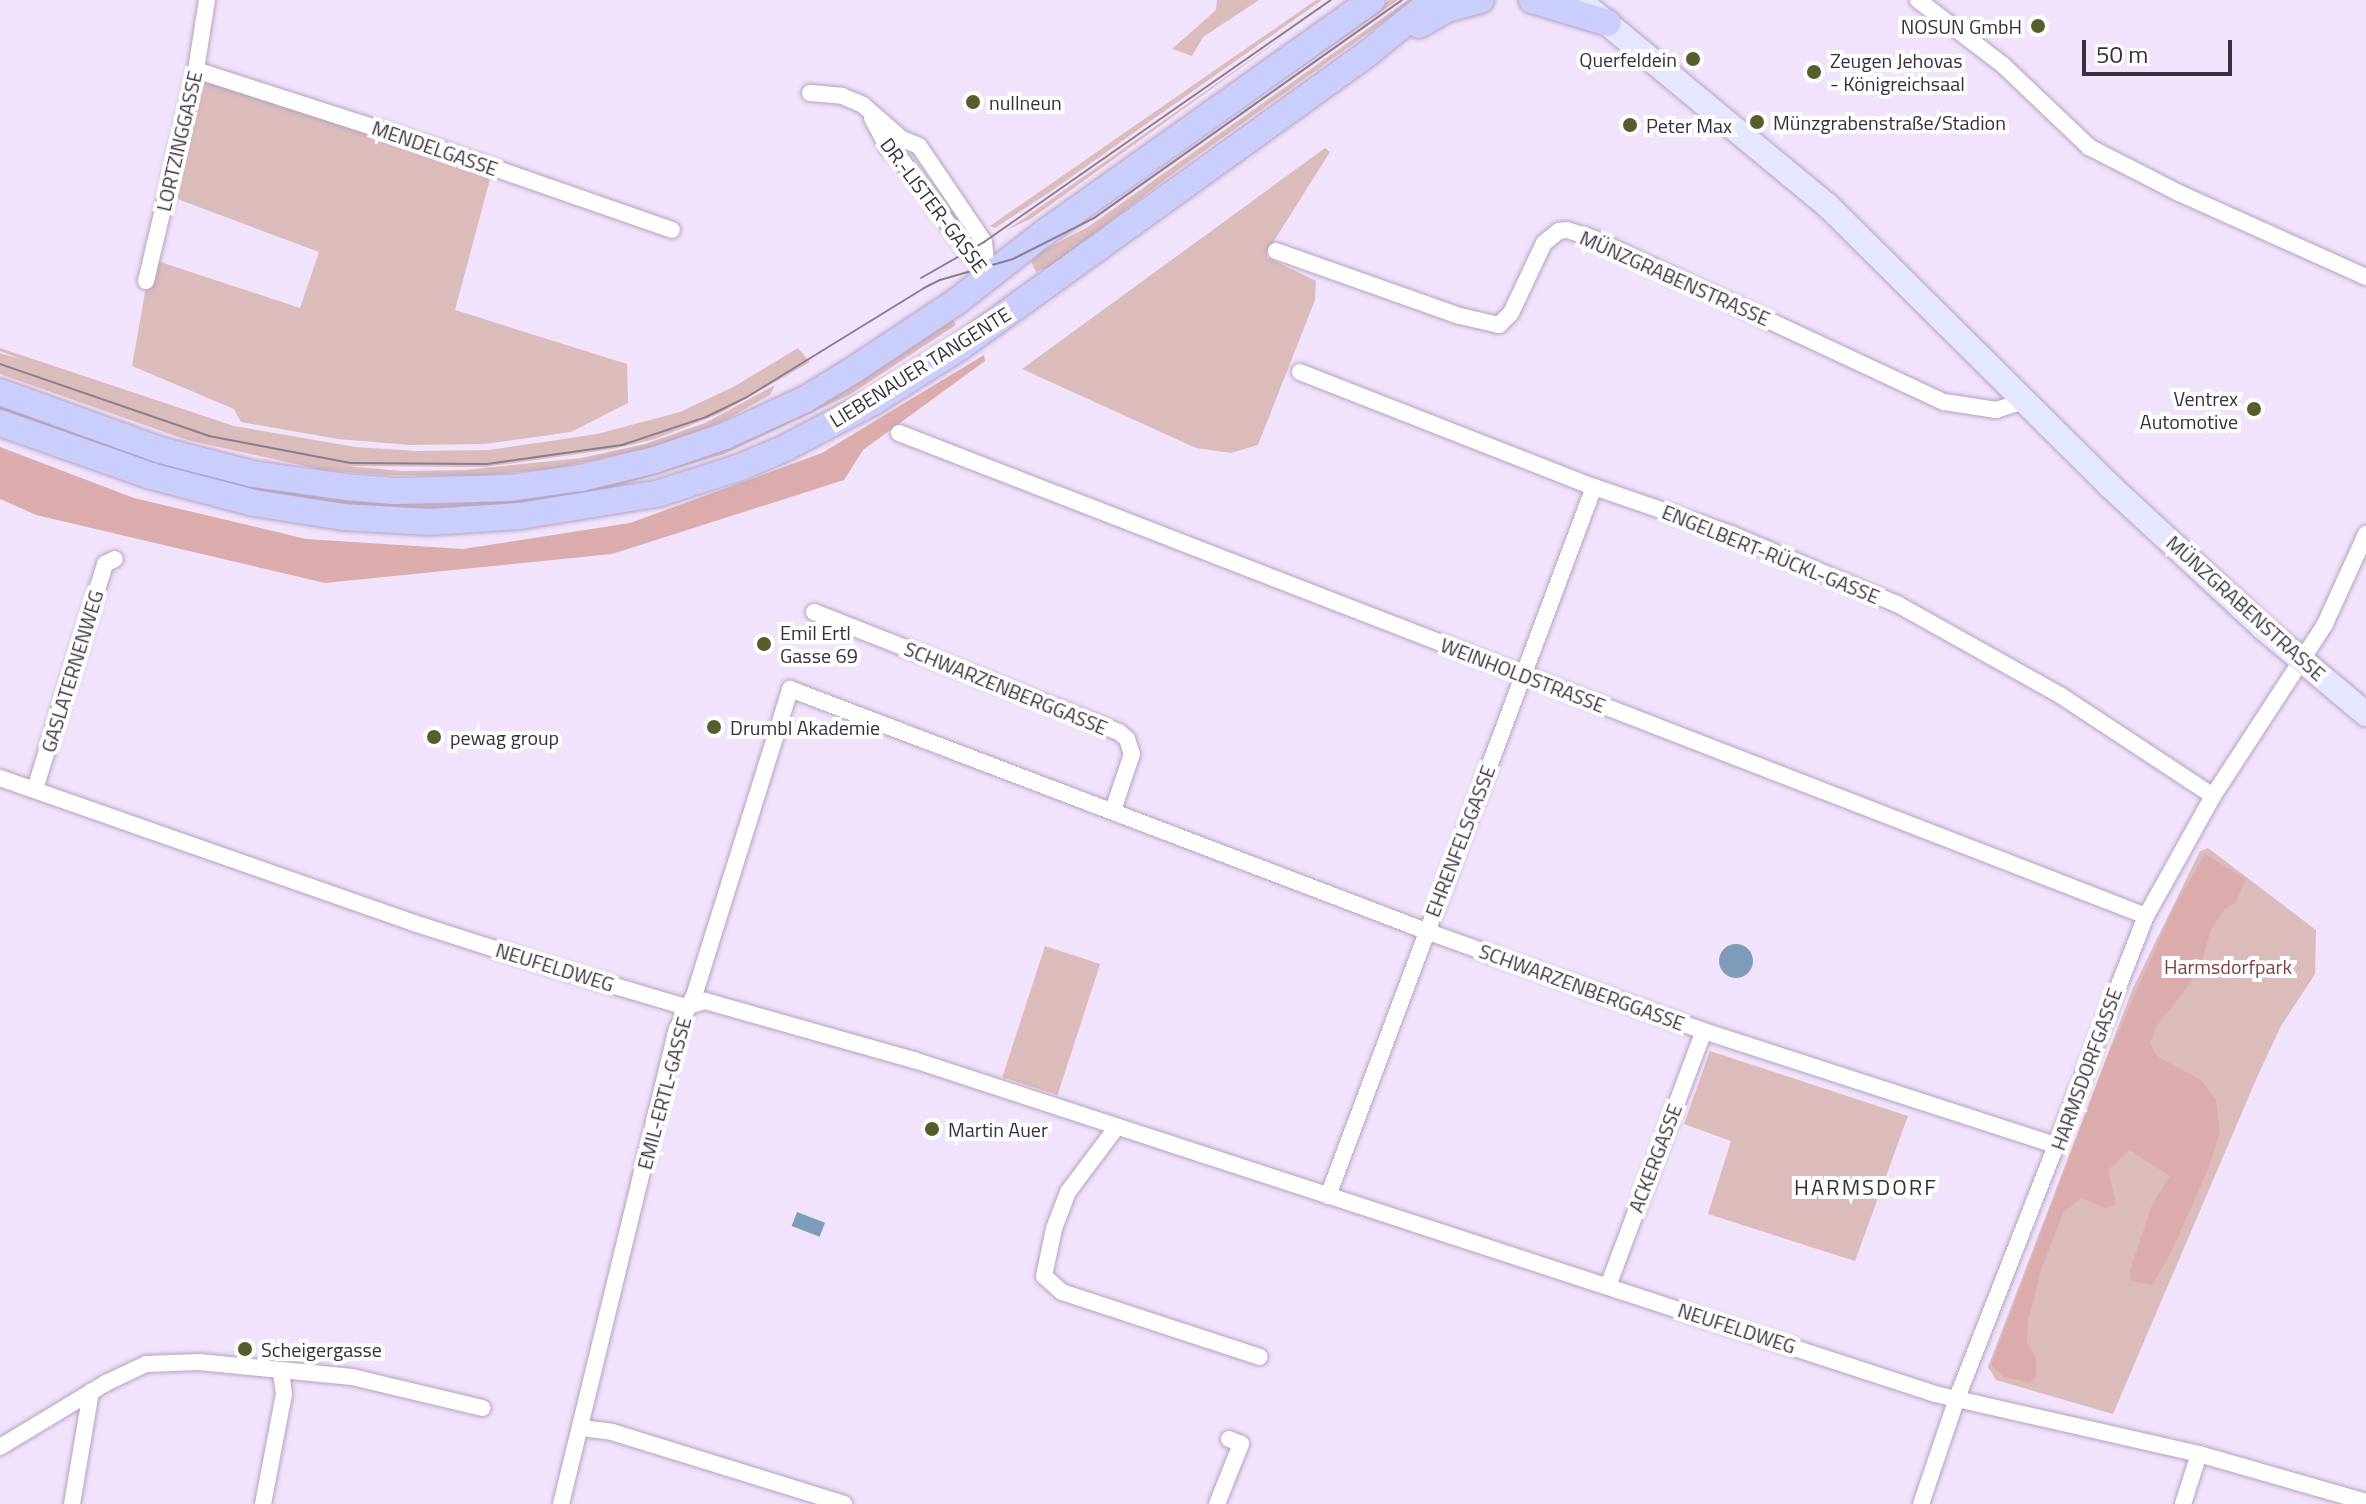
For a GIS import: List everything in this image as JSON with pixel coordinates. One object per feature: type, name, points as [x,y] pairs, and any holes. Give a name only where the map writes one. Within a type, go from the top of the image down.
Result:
[{"type":"main road","name":"LIEBENAUER TANGENTE","points":[[0,392],[160,450],[282,479],[395,491],[510,488],[620,469],[725,436],[804,400],[988,278],[1044,233],[1372,0]]},
{"type":"main road","name":"LIEBENAUER TANGENTE","points":[[0,423],[151,476],[254,503],[343,517],[414,521],[520,516],[660,493],[738,468],[873,402],[1012,310],[1367,54],[1433,0]]},
{"type":"main road","points":[[1367,54],[1447,9],[1481,0]]},
{"type":"main road","points":[[1532,0],[1552,3],[1608,23]]},
{"type":"main road","name":"MÜNZGRABENSTRASSE","points":[[1579,0],[1827,205],[2110,486],[2366,714]]},
{"type":"main road","points":[[988,278],[1012,310]]},
{"type":"street","name":"LORTZINGGASSE","points":[[146,281],[196,70],[207,0]]},
{"type":"street","points":[[1918,0],[2003,65],[2089,147],[2179,193],[2366,277]]},
{"type":"street","name":"MENDELGASSE","points":[[196,70],[431,146],[672,230]]},
{"type":"street","name":"DR.-LISTER-GASSE","points":[[810,93],[842,96],[868,111],[902,139],[919,146],[984,242],[988,278]]},
{"type":"street","name":"DR.-LISTER-GASSE","points":[[868,111],[888,148],[903,162],[988,278]]},
{"type":"street","name":"MÜNZGRABENSTRASSE","points":[[1276,251],[1460,316],[1499,325],[1511,313],[1544,243],[1559,231],[1567,230],[1594,239],[1944,402],[1996,410],[2024,401]]},
{"type":"street","name":"ENGELBERT-RÜCKL-GASSE","points":[[1300,372],[1594,487],[1731,534],[1897,604],[2060,695],[2213,796]]},
{"type":"street","name":"WEINHOLDSTRASSE","points":[[899,433],[2146,916]]},
{"type":"street","name":"EHRENFELSGASSE","points":[[1328,1196],[1594,487]]},
{"type":"street","name":"HARMSDORFGASSE","points":[[1921,1504],[1957,1398],[2146,916],[2213,796],[2304,661],[2325,624],[2366,534]]},
{"type":"street","name":"GASLATERNENWEG","points":[[35,789],[105,564],[115,559]]},
{"type":"street","name":"SCHWARZENBERGGASSE","points":[[814,612],[1119,732],[1127,739],[1132,754],[1113,810]]},
{"type":"street","name":"SCHWARZENBERGGASSE","points":[[790,689],[1426,931],[1704,1031],[2058,1146]]},
{"type":"street","name":"EMIL-ERTL-GASSE","points":[[561,1504],[677,1029],[694,996],[790,689]]},
{"type":"street","name":"NEUFELDWEG","points":[[0,778],[414,923],[686,1007],[705,1001],[914,1060],[1116,1128],[1957,1398],[2199,1454],[2366,1502]]},
{"type":"street","name":"ACKERGASSE","points":[[1608,1286],[1704,1031]]},
{"type":"street","points":[[1116,1128],[1068,1192],[1054,1229],[1044,1276],[1062,1292],[1260,1357]]},
{"type":"street","points":[[0,1447],[91,1392],[146,1364],[199,1362],[352,1377],[482,1408]]},
{"type":"street","points":[[263,1504],[284,1394],[281,1372]]},
{"type":"street","points":[[72,1504],[91,1392]]},
{"type":"street","points":[[581,1428],[612,1432],[844,1504]]},
{"type":"street","points":[[1217,1504],[1241,1444],[1229,1439]]},
{"type":"street","points":[[2183,1504],[2199,1454]]},
{"type":"green space","points":[[1217,0],[1259,0],[1203,37],[1192,56],[1172,49],[1216,10]]},
{"type":"green space","points":[[1316,0],[1322,0],[1050,192],[995,228],[990,226]]},
{"type":"green space","points":[[1389,0],[1398,0],[1080,221]]},
{"type":"green space","points":[[1408,0],[1414,0],[1179,169],[1056,263],[1036,272],[1031,261],[1039,252],[1088,227]]},
{"type":"green space","points":[[1293,30],[1032,218],[1007,230]]},
{"type":"green space","points":[[196,70],[493,168],[455,310],[627,364],[628,403],[571,432],[484,444],[410,445],[338,439],[241,422],[234,409],[132,366],[151,259],[300,308],[319,252],[167,195]]},
{"type":"green space","points":[[1325,148],[1330,152],[1267,252],[1267,257],[1316,281],[1315,300],[1258,445],[1231,453],[1196,448],[1022,369]]},
{"type":"green space","points":[[951,317],[956,325],[849,395],[724,454],[590,494],[470,509],[387,508],[268,494],[152,464],[0,410],[0,404],[267,488],[317,497],[385,504],[468,503],[534,497],[586,489]]},
{"type":"green space","points":[[0,348],[234,426],[355,447],[416,451],[489,450],[597,434],[680,412],[735,386],[798,348],[810,362],[719,414],[655,439],[613,449],[486,467],[347,466],[403,471],[465,470],[581,458],[645,444],[705,423],[775,385],[770,395],[720,423],[650,448],[551,469],[477,476],[385,475],[323,470],[187,440],[0,374],[0,353],[23,360],[0,351]]},
{"type":"green space","name":"Harmsdorfpark","points":[[2208,848],[2316,930],[2315,974],[2281,1026],[2258,1075],[2113,1414],[1996,1380],[1988,1367],[2133,988],[2200,851]]},
{"type":"green space","points":[[1045,946],[1100,964],[1058,1095],[1002,1077]]},
{"type":"green space","points":[[1710,1051],[1908,1116],[1855,1261],[1708,1214],[1731,1141],[1684,1124]]},
{"type":"shaded area","points":[[984,355],[985,361],[863,450],[844,480],[612,554],[325,583],[36,515],[0,499],[0,447],[134,498],[306,539],[463,549],[630,523],[822,453]]},
{"type":"shaded area","points":[[2205,854],[2246,879],[2235,903],[2225,909],[2211,929],[2202,961],[2190,984],[2156,1027],[2150,1043],[2158,1057],[2201,1080],[2216,1100],[2220,1132],[2208,1169],[2171,1253],[2152,1285],[2131,1281],[2130,1270],[2152,1205],[2170,1176],[2129,1150],[2108,1170],[2116,1204],[2106,1208],[2081,1198],[2063,1213],[2042,1267],[2028,1321],[2027,1343],[2036,1357],[2036,1377],[2029,1383],[2003,1377],[1991,1365],[2108,1055],[2173,909]]},
{"type":"water","points":[[1736,944],[1748,949],[1753,961],[1748,973],[1736,978],[1724,973],[1719,961],[1724,949]]},
{"type":"water","points":[[797,1212],[825,1223],[820,1237],[792,1226]]},
{"type":"tram line","points":[[921,278],[984,242],[1331,0]]},
{"type":"tram line","points":[[0,364],[209,436],[350,463],[487,464],[622,445],[706,417],[747,397],[924,288],[940,280],[1013,259],[1094,218],[1402,0]]},
{"type":"place","name":"NOSUN GmbH","points":[[2038,26]]},
{"type":"place","name":"Querfeldein","points":[[1693,59]]},
{"type":"place","name":"Zeugen Jehovas - Königreichsaal","points":[[1814,72]]},
{"type":"place","name":"nullneun","points":[[973,102]]},
{"type":"place","name":"Münzgrabenstraße/Stadion","points":[[1757,122]]},
{"type":"place","name":"Peter Max","points":[[1630,125]]},
{"type":"place","name":"Ventrex Automotive","points":[[2254,409]]},
{"type":"place","name":"Emil Ertl Gasse 69","points":[[764,644]]},
{"type":"place","name":"Drumbl Akademie","points":[[714,727]]},
{"type":"place","name":"pewag group","points":[[434,737]]},
{"type":"place","name":"Martin Auer","points":[[932,1129]]},
{"type":"place","name":"Scheigergasse","points":[[245,1349]]},
{"type":"district","name":"HARMSDORF","points":[[1866,1188]]}]
